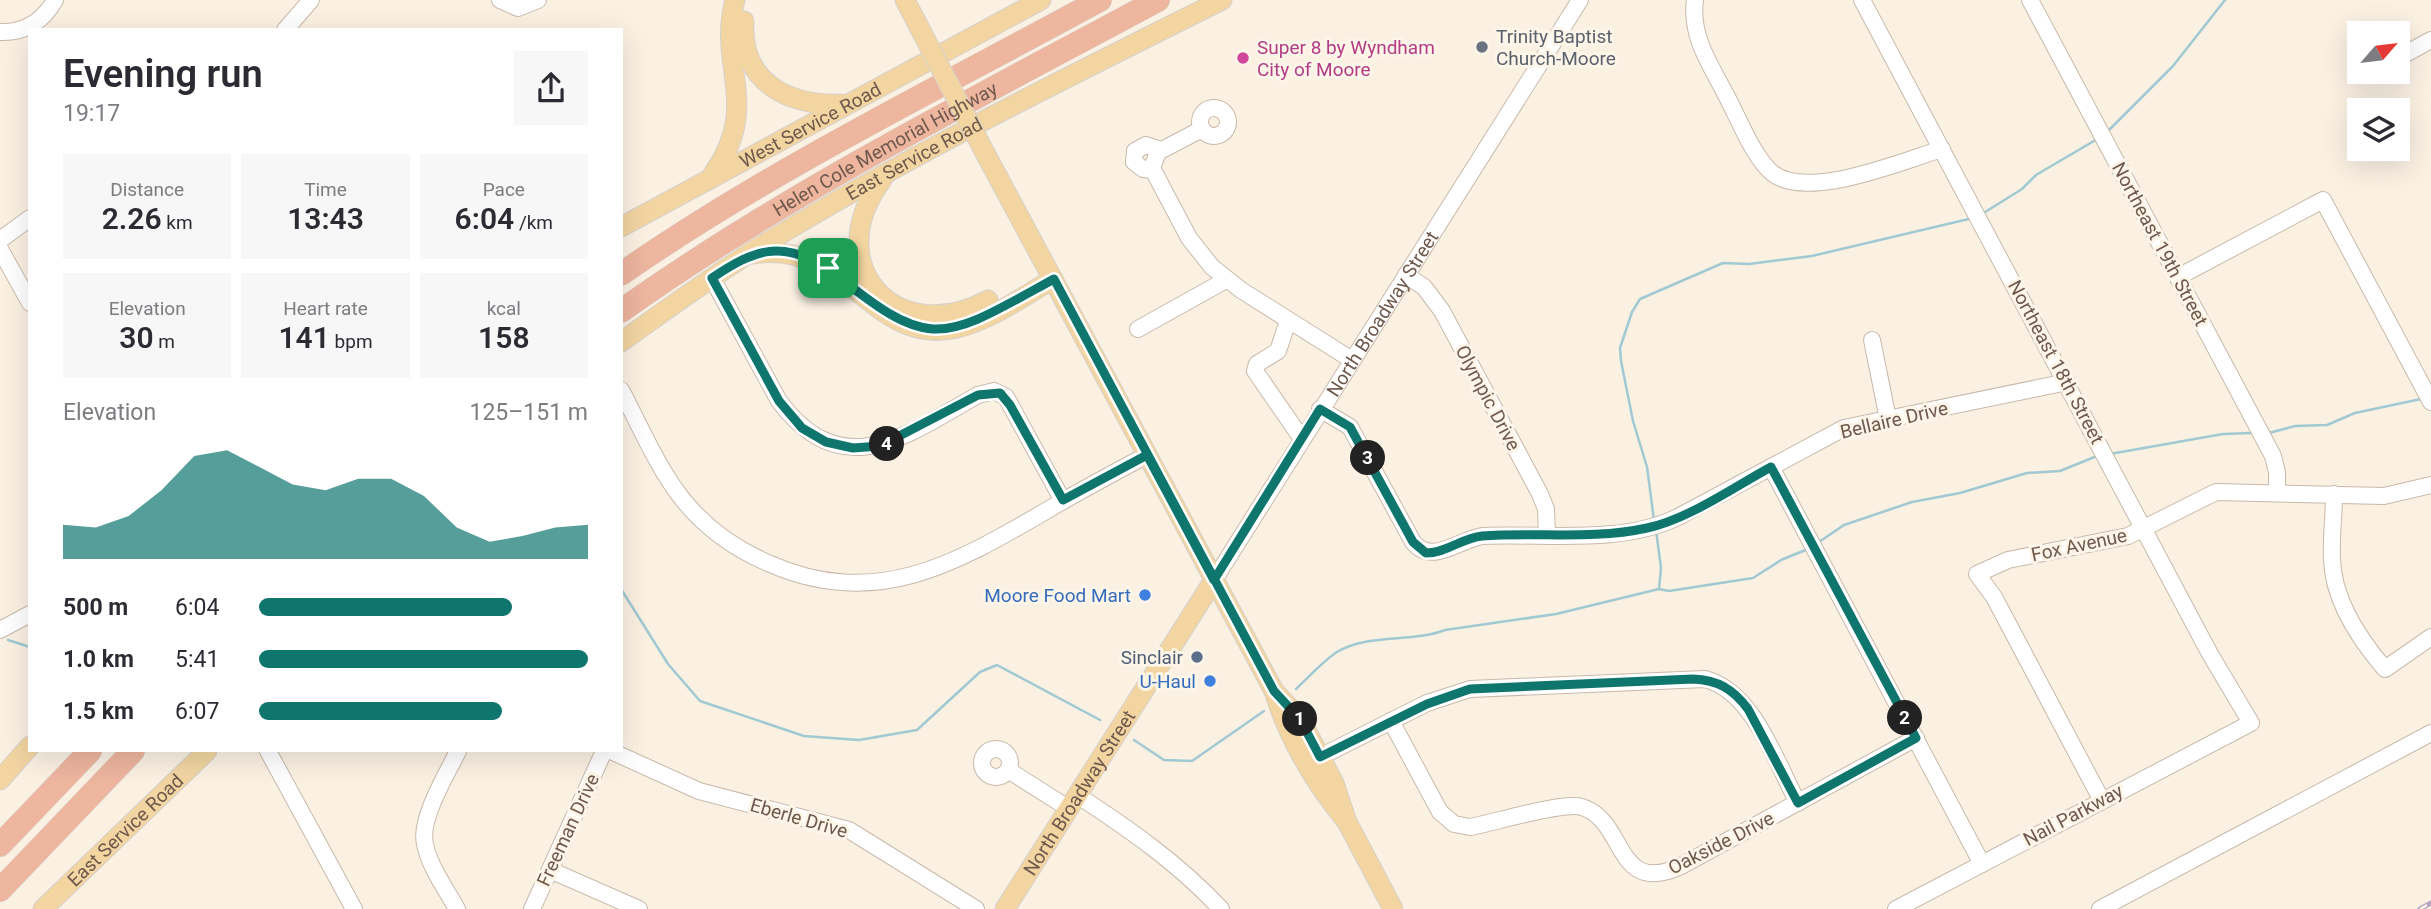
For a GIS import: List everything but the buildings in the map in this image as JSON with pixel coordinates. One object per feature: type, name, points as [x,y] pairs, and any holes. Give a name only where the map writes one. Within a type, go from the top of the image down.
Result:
[{"type":"highway","name":"Helen Cole Memorial Highway","points":[[623,273],[708,216],[816,154],[1100,0]]},
{"type":"highway","name":"Helen Cole Memorial Highway","points":[[623,310],[724,240],[831,177],[1158,0]]},
{"type":"highway","points":[[0,845],[89,752]]},
{"type":"highway","points":[[0,890],[132,752]]},
{"type":"main road","points":[[711,178],[728,154],[737,121],[732,19],[735,0]]},
{"type":"main road","points":[[747,0],[744,39],[752,61],[764,79],[780,93],[797,101],[847,104]]},
{"type":"main road","points":[[905,0],[1274,691],[1285,727],[1334,783],[1347,822],[1393,909]]},
{"type":"main road","name":"West Service Road","points":[[623,226],[1041,0]]},
{"type":"main road","name":"East Service Road","points":[[623,341],[745,256],[887,173],[1042,90],[1222,0]]},
{"type":"main road","points":[[887,173],[865,206],[858,238],[866,274],[878,291],[895,305],[918,315],[957,314],[1050,273]]},
{"type":"main road","points":[[745,256],[772,251],[807,257],[828,268],[894,318],[930,330],[967,325],[1050,273]]},
{"type":"main road","name":"North Broadway Street","points":[[1006,908],[1214,580]]},
{"type":"main road","points":[[0,780],[28,748]]},
{"type":"main road","name":"East Service Road","points":[[43,909],[205,752]]},
{"type":"street","points":[[0,32],[16,31],[33,24],[49,11],[55,0]]},
{"type":"street","points":[[287,28],[311,0]]},
{"type":"street","points":[[500,0],[518,8],[538,0]]},
{"type":"street","name":"North Broadway Street","points":[[1214,580],[1580,0]]},
{"type":"street","points":[[1695,0],[1694,19],[1699,43],[1758,154],[1776,176],[1800,184],[1824,184],[1942,149]]},
{"type":"street","name":"Northeast 18th Street","points":[[1862,0],[2210,654],[2251,723]]},
{"type":"street","name":"Northeast 19th Street","points":[[2030,0],[2264,439],[2276,463],[2277,491]]},
{"type":"street","points":[[2410,51],[2431,40]]},
{"type":"street","points":[[1202,129],[1161,150],[1153,162],[1153,170],[1191,240],[1226,280],[1352,360]]},
{"type":"street","points":[[2178,277],[2323,200],[2428,397]]},
{"type":"street","points":[[0,240],[28,219]]},
{"type":"street","points":[[0,249],[28,299]]},
{"type":"street","name":"Olympic Drive","points":[[1406,275],[1432,295],[1442,311],[1540,494],[1546,509],[1547,535]]},
{"type":"street","points":[[712,278],[779,401],[812,436],[841,447],[880,446],[978,395],[994,391],[1006,397],[1063,500]]},
{"type":"street","points":[[1138,329],[1226,280]]},
{"type":"street","points":[[1288,320],[1278,351],[1258,364],[1255,371],[1302,439]]},
{"type":"street","points":[[1872,340],[1888,419]]},
{"type":"street","name":"Bellaire Drive","points":[[1320,409],[1350,427],[1413,542],[1422,551],[1437,552],[1467,538],[1649,528],[1671,520],[1838,431],[2067,382]]},
{"type":"street","points":[[623,394],[665,474],[690,508],[739,550],[807,577],[883,583],[919,575],[988,546],[1063,500],[1147,455]]},
{"type":"street","points":[[1771,467],[1982,864]]},
{"type":"street","name":"Fox Avenue","points":[[2101,799],[1994,597],[1977,575],[2008,560],[2114,540],[2145,528],[2216,492],[2277,491],[2384,496],[2431,485]]},
{"type":"street","points":[[2334,494],[2332,559],[2336,585],[2366,647],[2385,669],[2431,637]]},
{"type":"street","points":[[6,626],[28,615]]},
{"type":"street","points":[[1315,763],[1391,721],[1443,697],[1480,687],[1705,679],[1731,690],[1748,709],[1798,803]]},
{"type":"street","name":"Oakside Drive","points":[[1391,721],[1440,812],[1454,824],[1469,827],[1578,806],[1601,818],[1625,858],[1646,872],[1668,872],[1916,738]]},
{"type":"street","name":"Nail Parkway","points":[[1896,909],[2101,799],[2251,723]]},
{"type":"street","points":[[2100,909],[2431,733]]},
{"type":"street","points":[[269,752],[354,909]]},
{"type":"street","points":[[457,909],[429,856],[424,834],[430,811],[458,752]]},
{"type":"street","name":"Freeman Drive","points":[[532,909],[604,752]]},
{"type":"street","name":"Eberle Drive","points":[[613,752],[699,791],[849,830],[976,909]]},
{"type":"street","points":[[1009,770],[1072,802],[1172,861],[1221,909]]},
{"type":"street","points":[[550,870],[639,909]]},
{"type":"waterway","points":[[2107,132],[2173,66],[2225,0]]},
{"type":"waterway","points":[[1982,214],[2022,189],[2036,175],[2099,138]]},
{"type":"waterway","points":[[1654,520],[1647,467],[1633,421],[1620,348],[1632,312],[1640,299],[1723,263],[1749,264],[1812,256],[1973,218]]},
{"type":"waterway","points":[[2269,433],[2295,426],[2327,425],[2355,413],[2421,399]]},
{"type":"waterway","points":[[2110,454],[2223,434],[2252,433]]},
{"type":"waterway","points":[[1819,542],[1844,525],[1912,502],[1960,493],[2027,473],[2060,471],[2097,456]]},
{"type":"waterway","points":[[1656,530],[1661,568],[1659,589]]},
{"type":"waterway","points":[[1296,689],[1337,652],[1363,642],[1419,636],[1556,614],[1659,589],[1669,591],[1753,578],[1781,560],[1808,549]]},
{"type":"waterway","points":[[623,592],[668,664],[700,701],[804,736],[859,740],[917,730],[980,672],[997,665],[1100,720]]},
{"type":"waterway","points":[[8,640],[28,646]]},
{"type":"waterway","points":[[1134,740],[1164,760],[1192,761],[1264,711]]},
{"type":"railway","points":[[2420,909],[2431,903]]},
{"type":"place","name":"Trinity Baptist Church-Moore","points":[[1482,47]]},
{"type":"place","name":"Super 8 by Wyndham City of Moore","points":[[1243,58]]},
{"type":"place","name":"Moore Food Mart","points":[[1145,595]]},
{"type":"place","name":"Sinclair","points":[[1197,657]]},
{"type":"place","name":"U-Haul","points":[[1210,681]]},
{"type":"route","points":[[828,268],[807,257],[772,251],[745,256],[712,278],[779,401],[802,428],[812,436],[841,447],[880,446],[978,395],[994,391],[1000,393],[1006,397],[1063,500],[1147,455],[1214,580],[1320,409],[1350,427],[1413,542],[1426,553],[1437,552],[1467,538],[1620,532],[1649,528],[1678,517],[1771,467],[1916,738],[1798,803],[1748,709],[1737,695],[1723,684],[1693,679],[1470,689],[1427,704],[1320,757],[1300,719],[1274,691],[1214,580],[1193,541],[1108,382],[1054,279],[967,325],[930,330],[906,324],[879,309],[828,268]]}]
